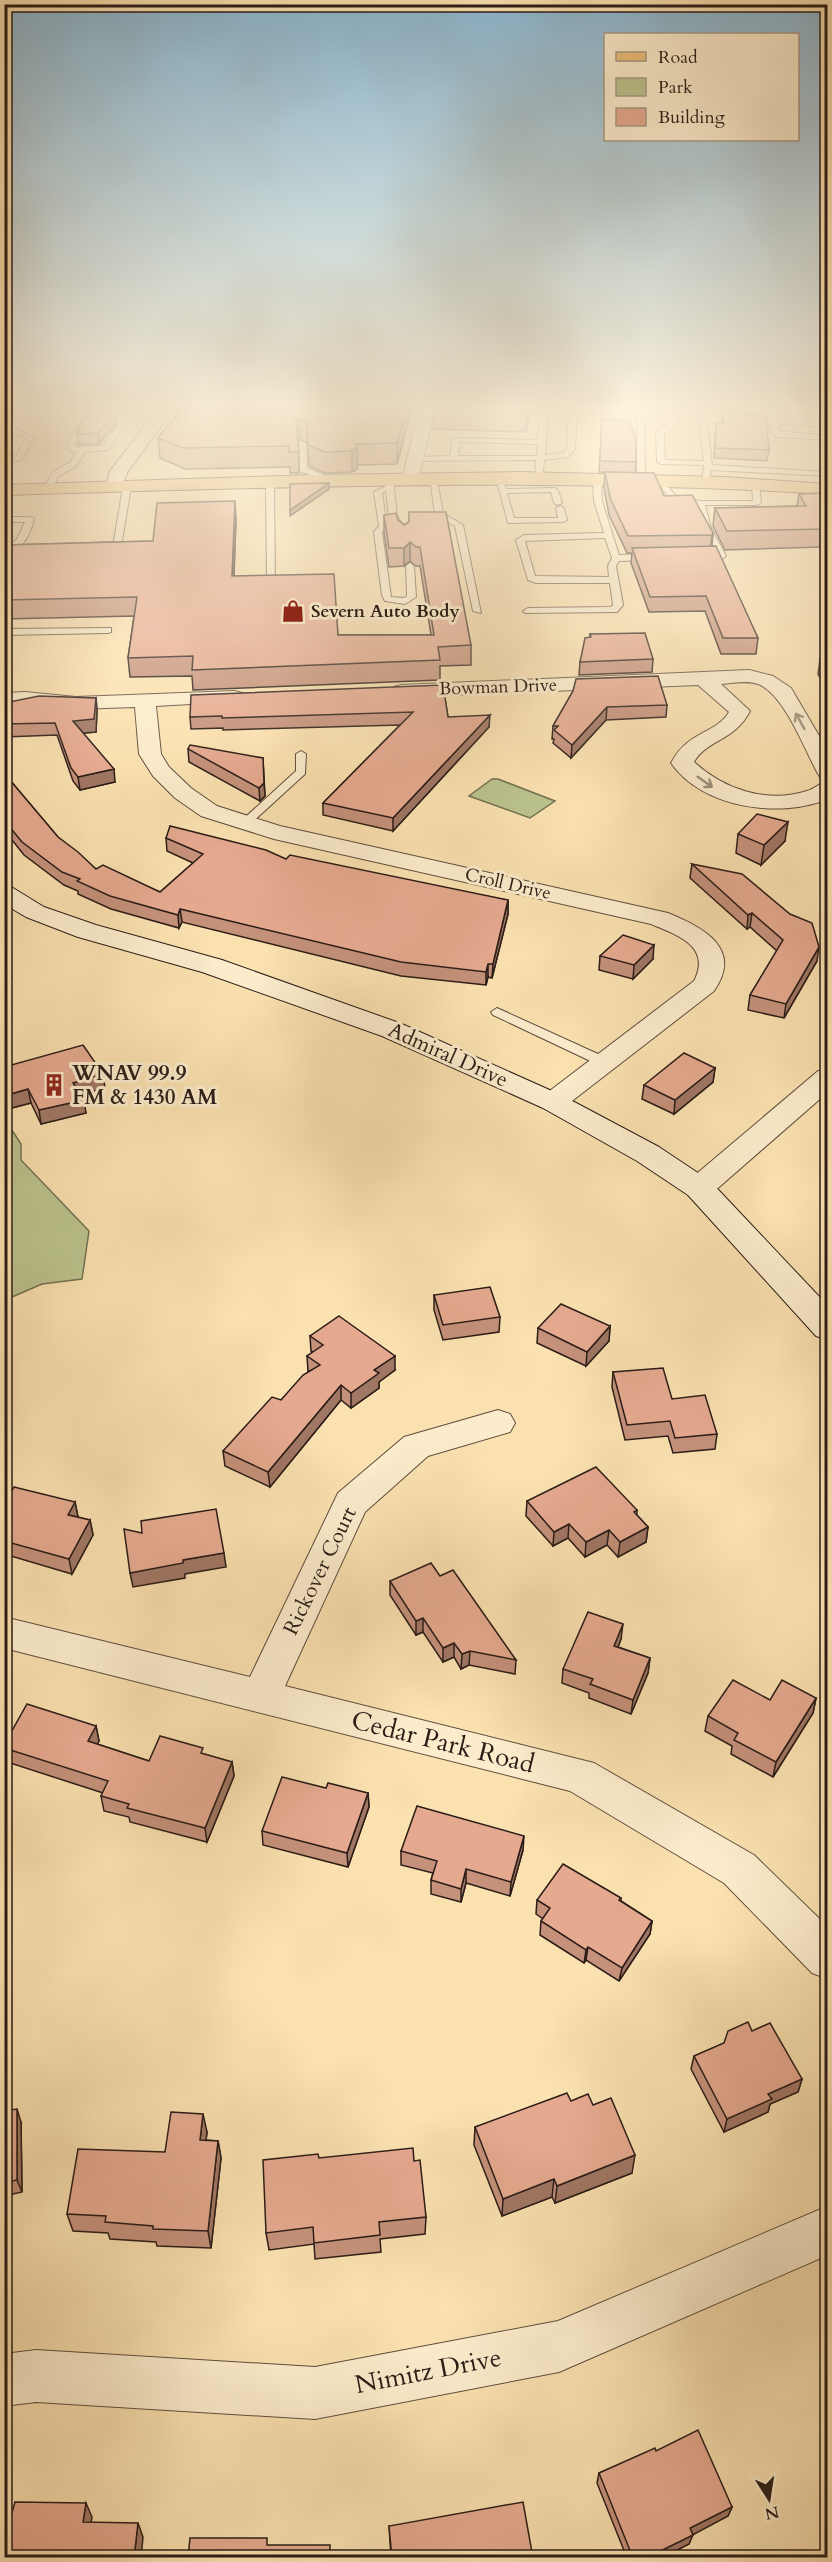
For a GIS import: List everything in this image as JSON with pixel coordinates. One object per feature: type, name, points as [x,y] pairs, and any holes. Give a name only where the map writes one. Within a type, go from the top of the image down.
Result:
[{"type":"street","name":"Bowman Drive","points":[[379,692],[749,676],[766,680],[784,692],[828,772]]},
{"type":"street","points":[[703,679],[740,711],[736,721],[687,751],[682,763],[693,774],[714,788],[745,800],[757,802],[807,798],[824,792],[828,788]]},
{"type":"street","points":[[4,699],[25,698],[76,703],[249,697]]},
{"type":"street","name":"Croll Drive","points":[[145,700],[150,754],[161,771],[183,793],[209,811],[244,824],[659,918],[682,927],[700,939],[710,953],[712,968],[705,985],[553,1102]]},
{"type":"street","points":[[807,798],[828,812]]},
{"type":"street","name":"Admiral Drive","points":[[4,893],[35,912],[87,931],[222,969],[392,1030],[438,1048],[553,1102],[648,1154],[699,1188],[828,1328]]},
{"type":"street","points":[[699,1188],[828,1077]]},
{"type":"street","name":"Rickover Court","points":[[261,1695],[351,1503],[416,1446],[498,1423]]},
{"type":"street","name":"Cedar Park Road","points":[[4,1632],[580,1776],[740,1869],[828,1958]]},
{"type":"street","name":"Nimitz Drive","points":[[4,2380],[36,2376],[315,2393],[559,2346],[828,2230]]},
{"type":"lane","points":[[4,555],[14,551],[27,530]]},
{"type":"lane","points":[[116,552],[117,530]]},
{"type":"lane","points":[[271,590],[273,530]]},
{"type":"lane","points":[[380,530],[378,532],[388,599],[405,601],[412,597],[410,566]]},
{"type":"lane","points":[[402,530],[404,538]]},
{"type":"lane","points":[[460,530],[477,611]]},
{"type":"lane","points":[[528,611],[614,609],[618,605],[612,566],[616,558],[608,530]]},
{"type":"lane","points":[[687,557],[722,556],[708,530]]},
{"type":"lane","points":[[610,535],[520,540],[531,578],[536,580],[614,580]]},
{"type":"lane","points":[[616,558],[663,557]]},
{"type":"lane","points":[[4,632],[108,630]]},
{"type":"lane","points":[[244,824],[301,771],[301,754]]},
{"type":"lane","points":[[497,1012],[604,1062]]},
{"type":"green space","points":[[492,779],[498,779],[555,801],[530,818],[469,796]]},
{"type":"green space","points":[[4,1118],[21,1144],[21,1160],[89,1231],[82,1279],[42,1284],[5,1300]]},
{"type":"building","points":[[154,530],[234,530],[232,576],[334,574],[338,635],[434,635],[420,547],[410,542],[404,548],[389,548],[386,530],[449,530],[471,645],[438,647],[440,660],[192,670],[193,656],[128,658],[137,597],[4,600],[4,545],[153,541]]},
{"type":"building","points":[[625,530],[711,530],[713,533],[712,535],[628,536]]},
{"type":"building","points":[[726,530],[797,530],[727,531]]},
{"type":"building","points":[[716,546],[758,638],[723,638],[706,596],[650,597],[632,548]]},
{"type":"building","points":[[645,633],[653,659],[580,662],[585,638],[591,637],[590,634]]},
{"type":"building","points":[[820,659],[828,659],[828,672]]},
{"type":"building","points":[[658,676],[667,705],[607,707],[572,745],[554,730],[558,726],[553,726],[573,691],[576,679]]},
{"type":"building","points":[[443,685],[448,717],[490,715],[393,818],[323,803],[413,712],[190,717],[191,695]]},
{"type":"building","points":[[39,696],[96,698],[94,719],[73,721],[114,769],[78,777],[71,768],[55,723],[4,724],[4,703]]},
{"type":"building","points":[[190,745],[263,758],[264,783],[259,788],[188,749]]},
{"type":"building","points":[[4,773],[58,837],[96,869],[103,865],[160,892],[203,854],[166,838],[170,826],[266,850],[286,859],[290,855],[508,900],[493,964],[488,964],[486,972],[401,962],[180,909],[178,915],[110,896],[62,872],[22,842],[4,820]]},
{"type":"building","points":[[757,814],[788,822],[764,845],[738,834]]},
{"type":"building","points":[[692,864],[742,874],[790,914],[812,923],[819,947],[786,1004],[750,995],[783,940],[752,913],[748,915]]},
{"type":"building","points":[[623,935],[654,945],[634,965],[600,956]]},
{"type":"building","points":[[83,1045],[103,1074],[73,1083],[84,1100],[39,1110],[28,1089],[4,1096],[4,1067]]},
{"type":"building","points":[[684,1053],[715,1068],[675,1100],[644,1085]]},
{"type":"building","points":[[490,1287],[500,1317],[443,1325],[434,1295]]},
{"type":"building","points":[[561,1304],[610,1326],[587,1352],[538,1328]]},
{"type":"building","points":[[339,1316],[395,1356],[374,1370],[379,1373],[351,1393],[341,1385],[268,1472],[223,1451],[272,1397],[281,1400],[303,1375],[320,1365],[307,1356],[323,1345],[310,1336]]},
{"type":"building","points":[[663,1368],[672,1399],[705,1395],[717,1434],[675,1438],[670,1421],[627,1425],[613,1372]]},
{"type":"building","points":[[596,1467],[637,1510],[634,1512],[648,1527],[620,1542],[609,1530],[586,1542],[569,1524],[554,1532],[527,1501]]},
{"type":"building","points":[[14,1487],[75,1502],[68,1515],[90,1520],[69,1559],[4,1541],[4,1503]]},
{"type":"building","points":[[216,1509],[224,1553],[130,1573],[124,1529],[142,1533],[141,1521]]},
{"type":"building","points":[[431,1563],[440,1576],[453,1570],[516,1660],[470,1651],[462,1654],[454,1643],[443,1648],[423,1618],[416,1621],[390,1581]]},
{"type":"building","points":[[588,1612],[623,1624],[614,1646],[650,1658],[633,1700],[590,1684],[593,1679],[563,1669]]},
{"type":"building","points":[[733,1680],[770,1700],[782,1680],[816,1698],[776,1762],[734,1740],[738,1733],[708,1716]]},
{"type":"building","points":[[27,1704],[96,1726],[88,1741],[149,1761],[160,1736],[203,1748],[201,1753],[232,1762],[205,1828],[127,1808],[129,1804],[101,1796],[108,1781],[4,1748]]},
{"type":"building","points":[[282,1777],[326,1788],[328,1783],[368,1793],[347,1853],[262,1831]]},
{"type":"building","points":[[417,1806],[524,1836],[511,1882],[466,1869],[461,1889],[431,1880],[437,1861],[401,1851]]},
{"type":"building","points":[[563,1864],[621,1898],[619,1900],[652,1921],[622,1968],[588,1947],[586,1950],[541,1921],[550,1908],[537,1900]]},
{"type":"building","points":[[748,2022],[752,2031],[770,2023],[802,2079],[768,2094],[772,2099],[727,2119],[694,2056],[724,2043],[728,2031]]},
{"type":"building","points":[[567,2093],[571,2101],[588,2094],[593,2105],[611,2098],[635,2155],[557,2186],[554,2179],[503,2199],[475,2127]]},
{"type":"building","points":[[17,2109],[17,2180],[4,2183],[4,2111]]},
{"type":"building","points":[[171,2112],[203,2114],[200,2140],[218,2141],[208,2231],[153,2229],[153,2226],[105,2222],[106,2216],[67,2214],[78,2149],[165,2152]]},
{"type":"building","points":[[413,2148],[414,2161],[420,2160],[426,2217],[379,2222],[380,2235],[314,2243],[313,2227],[266,2233],[263,2160],[318,2154],[319,2158]]},
{"type":"building","points":[[698,2430],[732,2507],[690,2528],[693,2535],[646,2558],[633,2558],[599,2473],[655,2448],[656,2451]]},
{"type":"building","points":[[15,2502],[86,2503],[83,2522],[138,2523],[134,2558],[4,2558],[4,2513],[12,2513]]},
{"type":"building","points":[[523,2502],[533,2558],[392,2558],[389,2526]]},
{"type":"building","points":[[190,2538],[267,2538],[267,2545],[330,2545],[330,2558],[188,2558]]},
{"type":"place","name":"Severn Auto Body","points":[[293,611]]},
{"type":"place","name":"WNAV 99.9 FM & 1430 AM","points":[[54,1085]]}]
